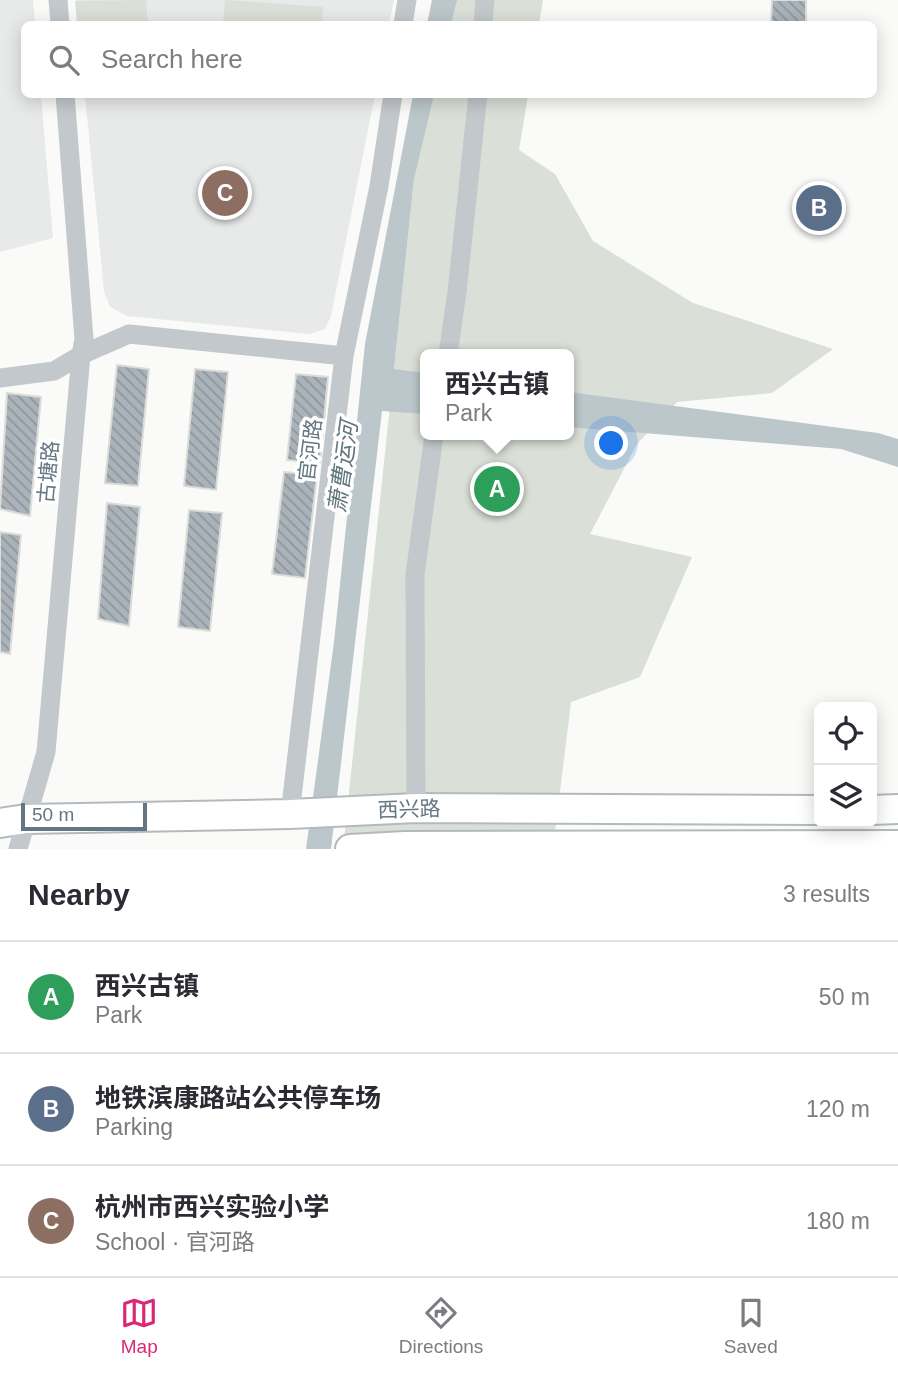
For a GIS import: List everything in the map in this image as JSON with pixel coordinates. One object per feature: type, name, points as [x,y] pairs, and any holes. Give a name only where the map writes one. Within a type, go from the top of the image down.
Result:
[{"type":"main road","name":"西兴路","points":[[13,821],[416,808],[814,810]]},
{"type":"main road","points":[[877,810],[898,809]]},
{"type":"main road","name":"西兴路","points":[[350,849],[898,845]]},
{"type":"street","points":[[58,0],[60,21]]},
{"type":"street","points":[[404,21],[407,0]]},
{"type":"street","points":[[483,21],[485,0]]},
{"type":"street","name":"古塘路","points":[[18,849],[13,821],[46,752],[84,339],[65,98]]},
{"type":"street","name":"官河路","points":[[294,814],[344,356],[379,186],[392,98]]},
{"type":"street","points":[[449,349],[478,98]]},
{"type":"street","points":[[0,378],[54,371],[81,355],[129,334],[344,356]]},
{"type":"street","points":[[416,808],[415,575],[433,440]]},
{"type":"shaded area","points":[[0,0],[33,0],[35,21],[21,21],[21,98],[41,98],[53,238],[0,252]]},
{"type":"shaded area","points":[[76,0],[394,0],[390,21],[78,21]]},
{"type":"shaded area","points":[[146,0],[148,21],[77,21],[75,1]]},
{"type":"shaded area","points":[[225,0],[323,7],[322,21],[223,21]]},
{"type":"shaded area","points":[[432,0],[543,0],[540,21],[430,21]]},
{"type":"shaded area","points":[[432,0],[457,0],[452,21],[428,21]]},
{"type":"shaded area","points":[[85,98],[374,98],[331,316],[325,329],[309,334],[127,316],[110,307],[104,291]]},
{"type":"shaded area","points":[[412,98],[433,98],[414,179],[394,369],[420,372],[420,414],[382,411],[331,849],[306,849],[334,642],[365,344]]},
{"type":"shaded area","points":[[423,98],[528,98],[519,150],[555,174],[593,241],[693,303],[833,349],[772,393],[677,402],[637,444],[590,534],[692,557],[640,677],[571,702],[553,849],[343,849]]},
{"type":"shaded area","points":[[574,393],[878,433],[898,439],[898,467],[841,449],[574,427]]},
{"type":"building","points":[[772,0],[806,0],[806,21],[771,21]]},
{"type":"building","points":[[117,365],[149,369],[138,486],[105,483]]},
{"type":"building","points":[[195,369],[228,372],[216,490],[184,486]]},
{"type":"building","points":[[296,374],[328,377],[320,464],[287,460]]},
{"type":"building","points":[[7,393],[41,397],[30,516],[0,509]]},
{"type":"building","points":[[284,472],[317,475],[305,578],[272,574]]},
{"type":"building","points":[[107,503],[140,507],[129,626],[98,619]]},
{"type":"building","points":[[189,510],[222,513],[210,631],[178,627]]},
{"type":"building","points":[[0,532],[21,535],[10,654],[0,652]]},
{"type":"place","name":"杭州市西兴实验小学","points":[[225,193]]},
{"type":"place","name":"地铁滨康路站公共停车场","points":[[819,208]]},
{"type":"place","name":"西兴古镇","points":[[497,489]]},
{"type":"water label","name":"萧曹运河","points":[[343,467]]}]
